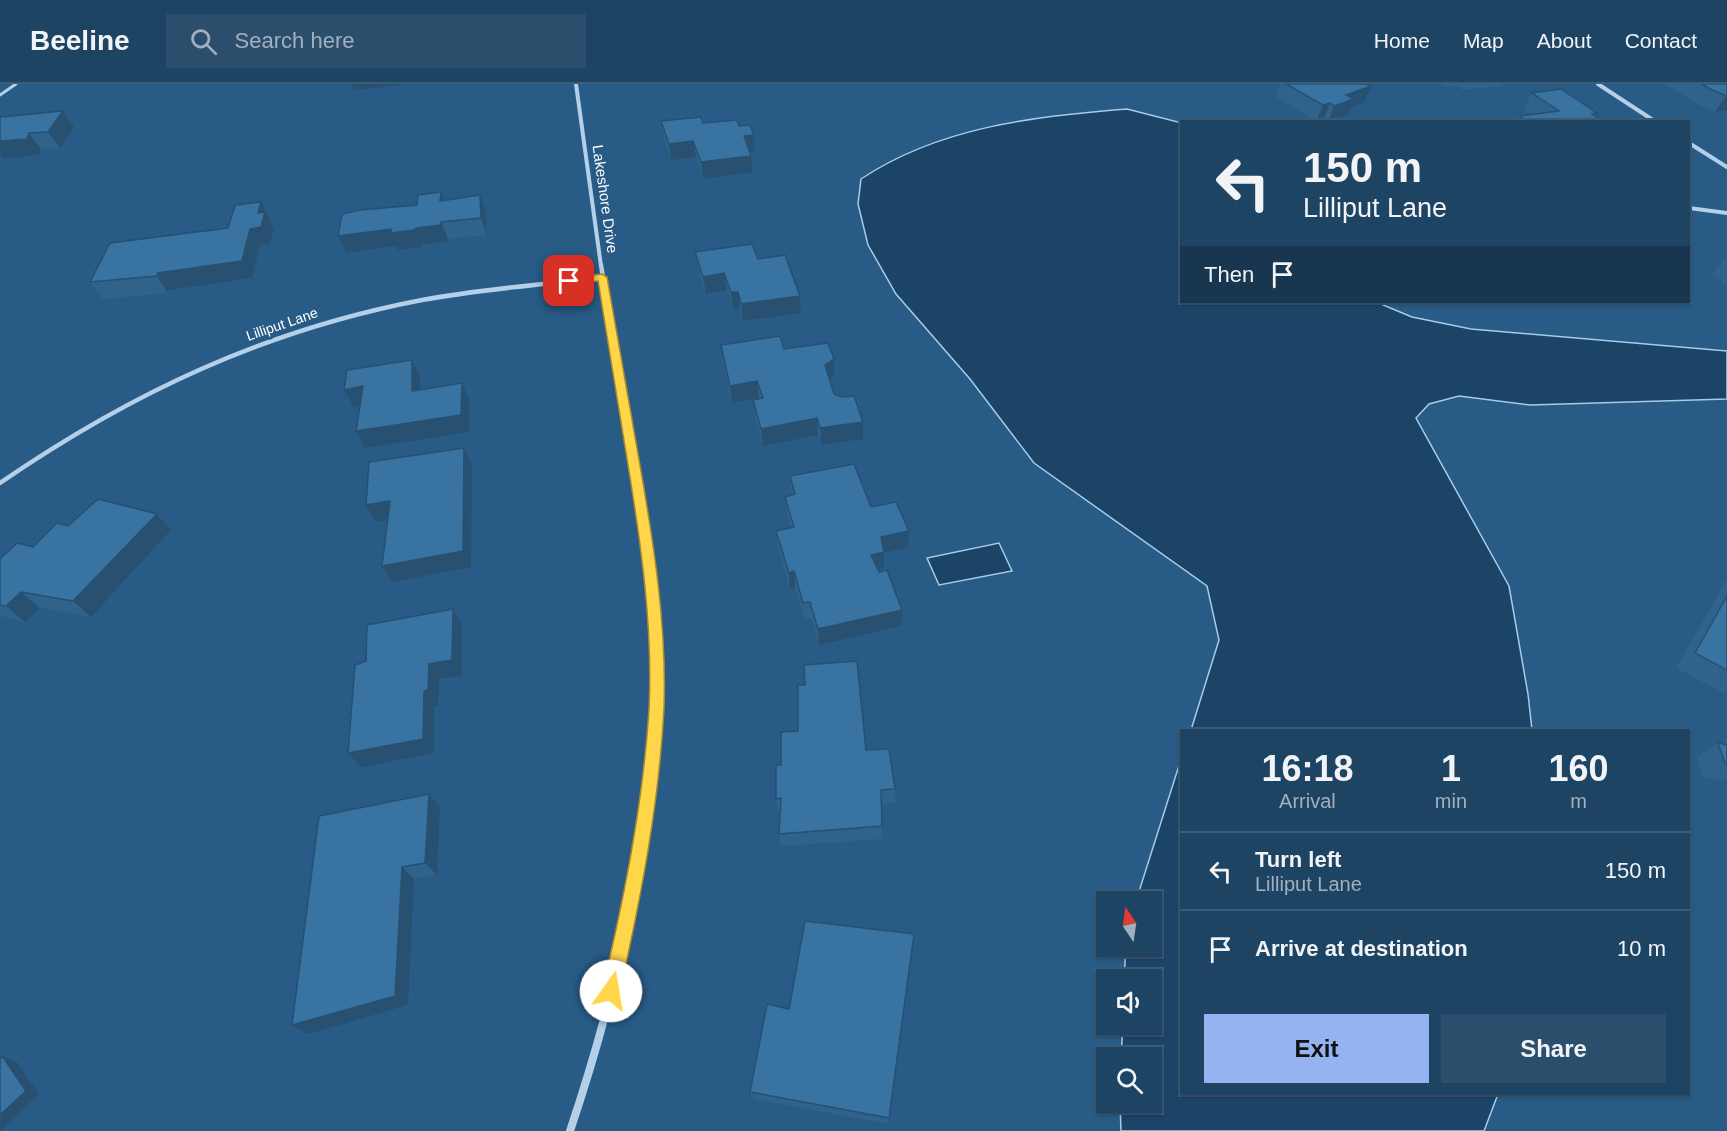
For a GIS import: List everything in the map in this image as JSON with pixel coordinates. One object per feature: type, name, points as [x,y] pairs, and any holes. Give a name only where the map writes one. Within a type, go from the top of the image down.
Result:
[{"type":"street","name":"Lakeshore Drive","points":[[570,1131],[597,1051],[630,910],[648,795],[656,707],[654,618],[648,552],[602,277],[576,84]]},
{"type":"street","points":[[1598,84],[1653,120]]},
{"type":"street","points":[[1690,144],[1727,167]]},
{"type":"street","points":[[1690,208],[1727,213]]},
{"type":"street","name":"Lilliput Lane","points":[[0,483],[98,419],[160,385],[309,326],[424,299],[602,277]]},
{"type":"lane","points":[[0,95],[15,84]]},
{"type":"water","points":[[1127,109],[1180,122],[1180,303],[1378,303],[1412,317],[1471,329],[1727,351],[1727,399],[1530,405],[1459,396],[1429,404],[1416,418],[1509,586],[1532,729],[1191,729],[1219,640],[1207,586],[1034,463],[970,379],[896,294],[868,245],[858,204],[861,179],[891,161],[955,136],[989,127],[1058,116]]},
{"type":"water","points":[[999,543],[1012,571],[939,585],[927,558]]},
{"type":"water","points":[[1180,762],[1180,1095],[1498,1095],[1484,1131],[1121,1131],[1120,1113],[1162,1113],[1162,1047],[1122,1047],[1122,1035],[1162,1035],[1162,969],[1125,969],[1125,957],[1162,957],[1162,891],[1139,891]]},
{"type":"building","points":[[1286,84],[1366,84],[1371,86],[1346,95],[1354,99],[1334,106],[1330,103],[1323,105]]},
{"type":"building","points":[[1702,84],[1727,84],[1727,96],[1710,89]]},
{"type":"building","points":[[1561,89],[1597,113],[1592,114],[1601,120],[1525,120],[1520,116],[1559,111],[1532,93]]},
{"type":"building","points":[[63,111],[48,132],[29,133],[27,139],[0,141],[0,117]]},
{"type":"building","points":[[701,117],[703,123],[737,120],[739,126],[750,125],[754,135],[744,136],[751,156],[701,162],[693,141],[669,144],[661,121]]},
{"type":"building","points":[[441,192],[440,201],[480,195],[481,218],[441,222],[441,225],[391,233],[391,229],[338,236],[342,214],[360,210],[417,205],[418,195]]},
{"type":"building","points":[[261,202],[258,213],[265,212],[261,227],[250,229],[242,261],[158,273],[157,276],[90,282],[110,243],[228,228],[235,205]]},
{"type":"building","points":[[752,244],[758,259],[785,255],[800,296],[741,304],[738,292],[731,292],[724,273],[703,277],[695,252]]},
{"type":"building","points":[[780,336],[784,349],[828,343],[834,359],[825,365],[834,394],[842,397],[854,396],[863,422],[820,428],[817,418],[761,429],[753,400],[763,398],[757,381],[730,386],[721,345]]},
{"type":"building","points":[[412,360],[412,391],[462,383],[461,415],[356,431],[363,386],[344,390],[347,370]]},
{"type":"building","points":[[464,448],[463,551],[382,566],[390,501],[366,505],[369,462]]},
{"type":"building","points":[[854,464],[871,507],[896,502],[909,531],[881,537],[884,552],[871,555],[879,572],[887,570],[902,610],[818,629],[810,602],[803,603],[794,571],[789,573],[776,531],[794,527],[785,497],[795,494],[790,476]]},
{"type":"building","points":[[98,499],[157,514],[73,601],[21,592],[6,606],[0,605],[0,559],[17,543],[33,547],[57,523],[68,526]]},
{"type":"building","points":[[1727,596],[1727,670],[1695,653]]},
{"type":"building","points":[[453,609],[452,660],[429,664],[428,690],[424,691],[423,739],[348,753],[355,665],[366,661],[367,625]]},
{"type":"building","points":[[857,661],[866,750],[889,749],[895,789],[881,790],[882,826],[779,834],[781,798],[776,799],[776,765],[781,765],[781,732],[798,731],[798,685],[805,685],[804,665]]},
{"type":"building","points":[[1718,743],[1727,745],[1727,764],[1725,763]]},
{"type":"building","points":[[429,794],[425,863],[402,867],[395,996],[292,1025],[319,816]]},
{"type":"building","points":[[805,921],[914,934],[889,1118],[750,1092],[767,1004],[789,1009]]},
{"type":"building","points":[[3,1057],[26,1091],[0,1115],[0,1059]]},
{"type":"route","points":[[569,281],[602,277],[648,552],[654,618],[656,707],[648,795],[630,910],[611,991]]}]
